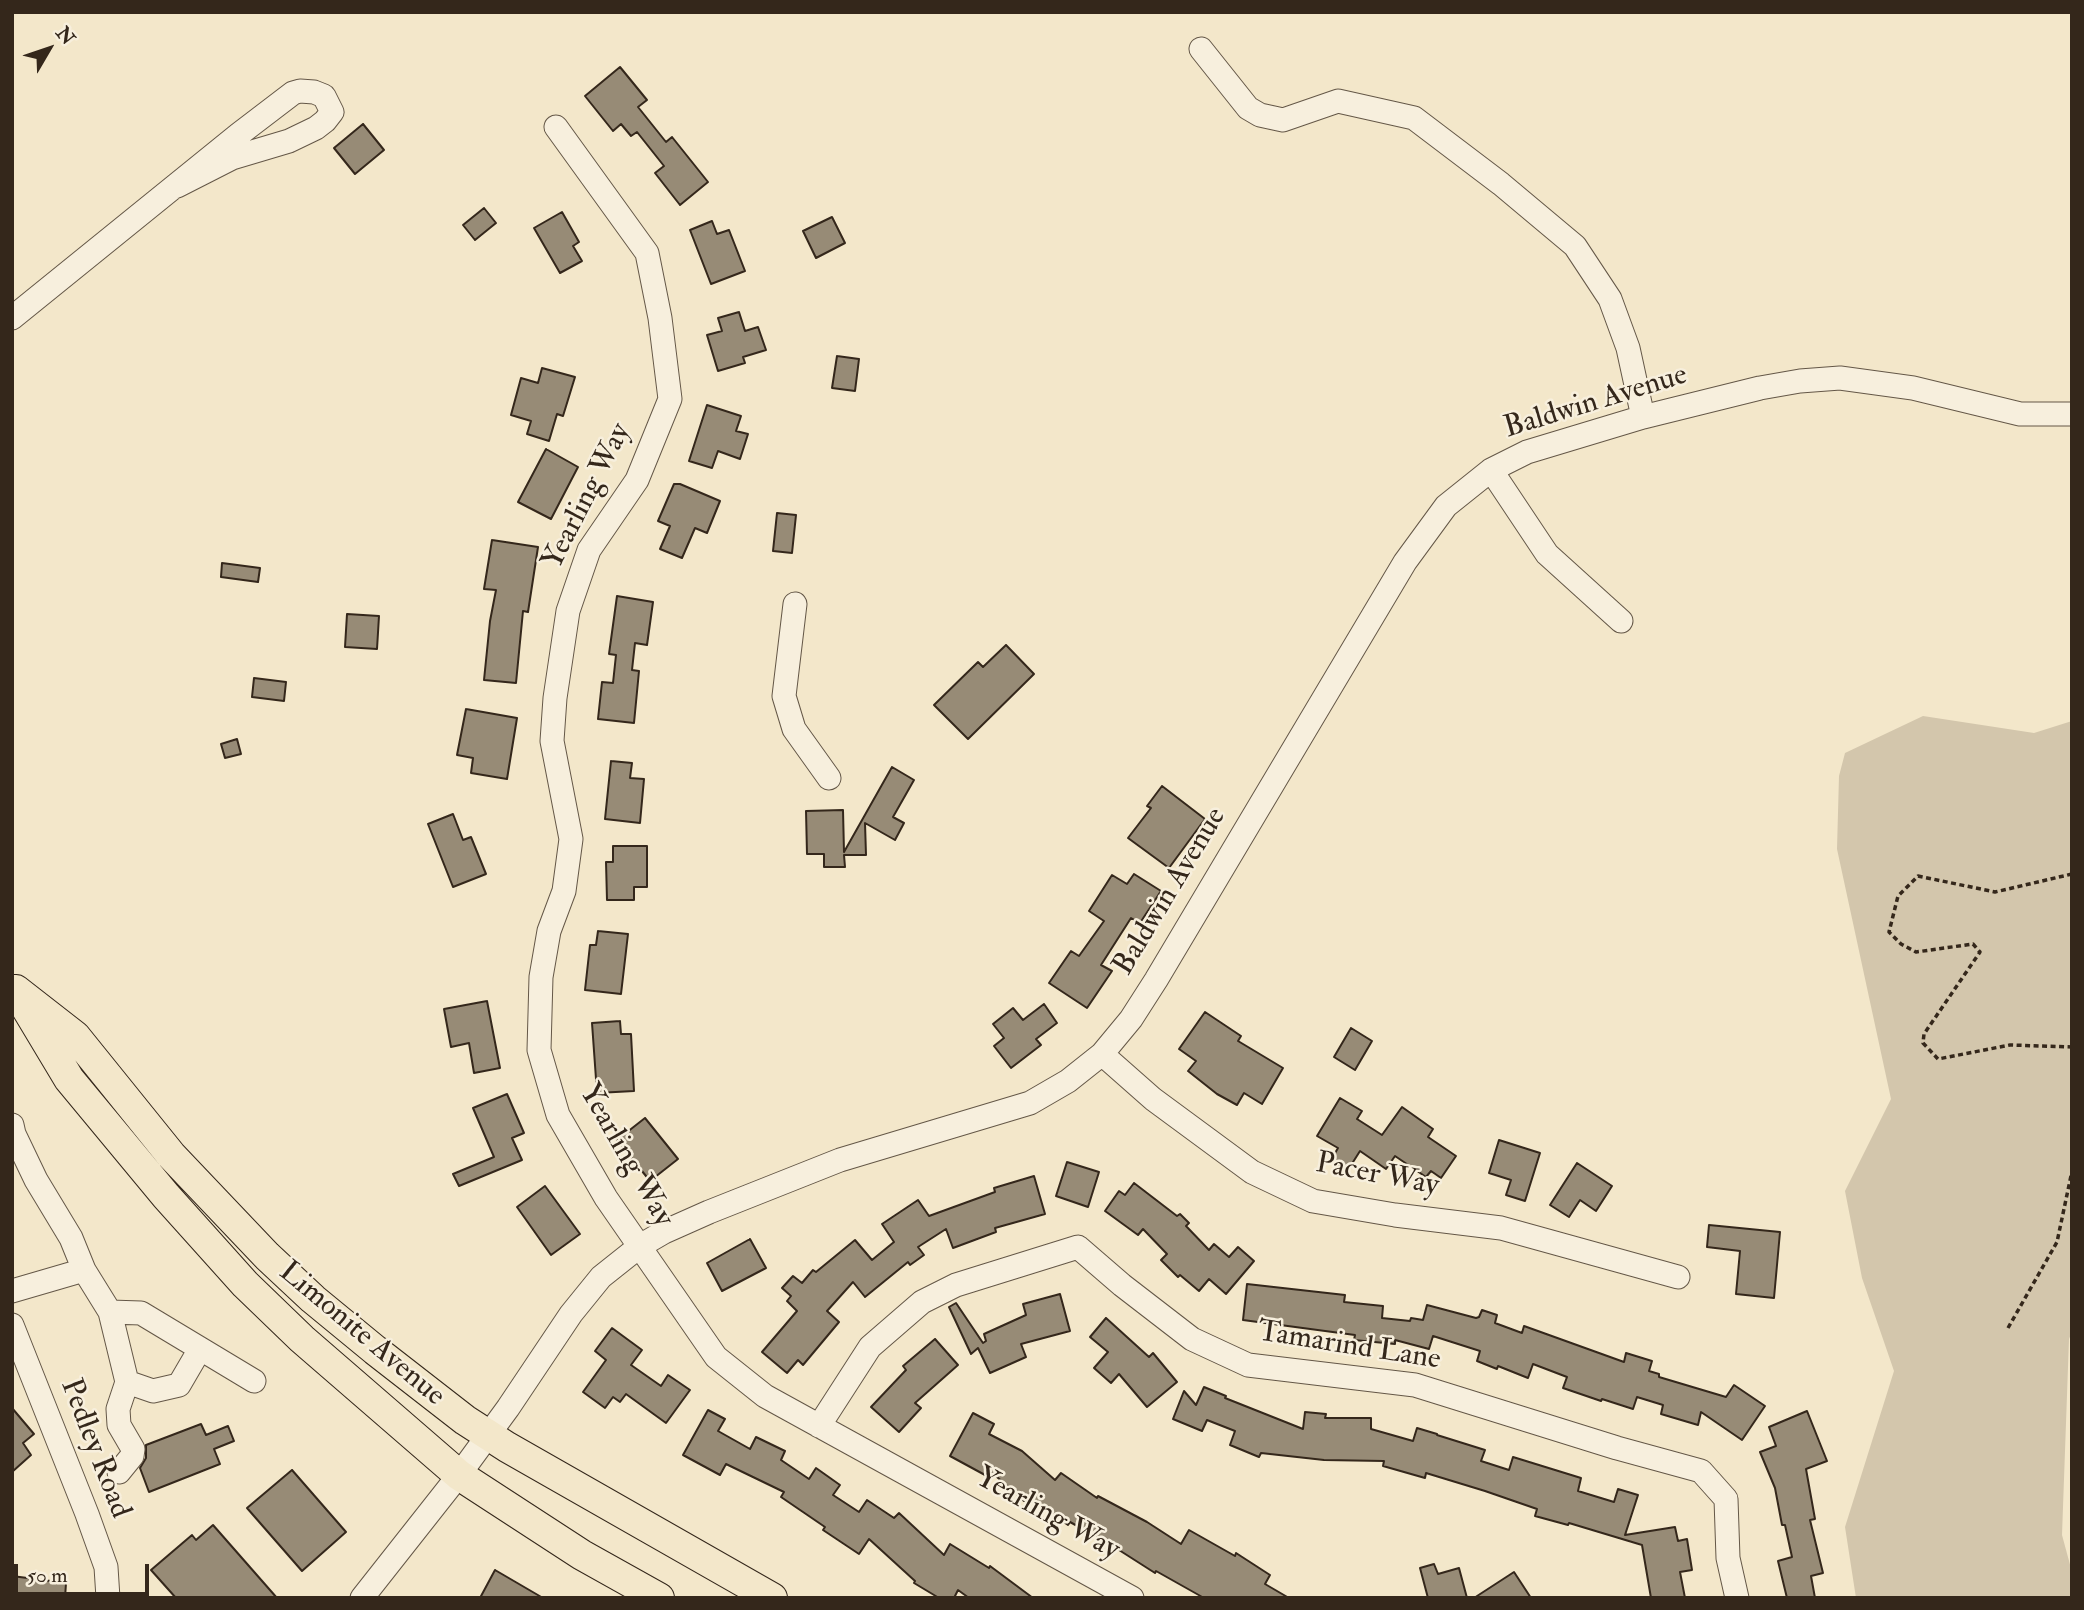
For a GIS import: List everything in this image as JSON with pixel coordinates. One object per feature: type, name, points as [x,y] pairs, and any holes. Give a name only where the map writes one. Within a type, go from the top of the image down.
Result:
[{"type":"main road","name":"Limonite Avenue","points":[[13,990],[75,1036],[171,1155],[267,1256],[313,1299],[375,1350],[488,1435],[772,1598]]},
{"type":"main road","name":"Limonite Avenue","points":[[13,990],[69,1079],[166,1196],[245,1284],[302,1339],[459,1475],[582,1555],[659,1598]]},
{"type":"street","points":[[1201,49],[1248,108],[1260,115],[1283,120],[1338,101],[1414,118],[1501,184],[1575,246],[1610,299],[1628,348],[1643,417]]},
{"type":"street","points":[[12,318],[293,93],[307,91],[324,96],[332,112],[316,128],[289,141],[232,158],[177,186]]},
{"type":"street","name":"Yearling Way","points":[[556,127],[647,253],[660,318],[670,399],[638,480],[589,550],[568,611],[555,698],[552,741],[571,839],[564,891],[549,931],[541,989],[539,1049],[558,1115],[606,1198],[716,1357],[765,1396],[1132,1598]]},
{"type":"street","name":"Baldwin Avenue","points":[[362,1598],[459,1475],[570,1314],[601,1277],[640,1246],[709,1212],[840,1160],[1030,1103],[1068,1081],[1102,1054],[1130,1019],[1156,979],[1405,562],[1446,506],[1491,470],[1527,452],[1643,417],[1760,388],[1800,381],[1840,378],[1913,388],[2020,414],[2072,414]]},
{"type":"street","points":[[1491,470],[1547,554],[1621,621]]},
{"type":"street","points":[[795,604],[784,696],[794,729],[829,778]]},
{"type":"street","name":"Pacer Way","points":[[1102,1054],[1153,1099],[1252,1172],[1313,1201],[1395,1215],[1501,1228],[1678,1277]]},
{"type":"street","points":[[12,1125],[36,1180],[71,1238],[84,1270],[110,1312],[127,1382],[118,1409],[119,1425],[133,1449],[132,1456],[119,1472]]},
{"type":"street","name":"Tamarind Lane","points":[[819,1426],[870,1347],[922,1302],[956,1285],[1078,1247],[1192,1339],[1248,1366],[1415,1385],[1617,1448],[1701,1471],[1726,1499],[1728,1558],[1737,1598]]},
{"type":"street","points":[[12,1291],[84,1270]]},
{"type":"street","points":[[110,1312],[141,1313],[254,1381]]},
{"type":"street","name":"Pedley Road","points":[[12,1325],[106,1567],[108,1598]]},
{"type":"street","points":[[127,1382],[153,1391],[179,1385],[200,1349]]},
{"type":"path","points":[[2072,874],[1995,892],[1918,876],[1899,896],[1889,932],[1901,944],[1916,952],[1973,944],[1980,952],[1924,1034],[1923,1043],[1938,1059],[2010,1045],[2072,1047]]},
{"type":"path","points":[[2008,1328],[2057,1242],[2072,1171]]},
{"type":"shaded area","points":[[1923,716],[2034,733],[2072,721],[2072,1332],[2069,1339],[2062,1535],[2072,1572],[2072,1598],[1856,1598],[1845,1527],[1894,1371],[1862,1278],[1845,1191],[1891,1099],[1837,849],[1839,776],[1845,753]]},
{"type":"building","points":[[620,67],[647,100],[638,107],[666,142],[672,137],[708,182],[680,205],[655,173],[664,166],[637,132],[631,136],[621,124],[613,131],[585,96]]},
{"type":"building","points":[[363,124],[384,150],[355,174],[334,148]]},
{"type":"building","points":[[484,208],[496,223],[475,240],[463,225]]},
{"type":"building","points":[[562,212],[579,242],[573,246],[582,261],[560,273],[534,228]]},
{"type":"building","points":[[832,217],[845,243],[816,258],[803,231]]},
{"type":"building","points":[[712,221],[717,234],[729,230],[745,271],[711,284],[690,230]]},
{"type":"building","points":[[739,312],[745,331],[758,327],[766,350],[743,357],[745,363],[718,371],[707,335],[722,331],[718,318]]},
{"type":"building","points":[[837,356],[859,359],[855,391],[832,388]]},
{"type":"building","points":[[542,368],[575,377],[563,416],[557,414],[549,441],[527,434],[531,421],[511,415],[521,378],[538,383]]},
{"type":"building","points":[[707,405],[741,416],[736,431],[748,434],[740,459],[718,451],[712,468],[689,461]]},
{"type":"building","points":[[546,449],[578,467],[551,519],[518,502]]},
{"type":"building","points":[[674,484],[720,501],[707,533],[695,528],[682,558],[660,549],[670,526],[658,521]]},
{"type":"building","points":[[777,513],[796,515],[792,553],[773,551]]},
{"type":"building","points":[[492,540],[538,547],[528,612],[523,611],[516,683],[484,680],[496,590],[484,589]]},
{"type":"building","points":[[222,563],[260,568],[258,582],[221,577]]},
{"type":"building","points":[[617,596],[653,602],[647,645],[635,643],[632,670],[639,671],[634,723],[598,719],[602,682],[613,683],[616,655],[609,654]]},
{"type":"building","points":[[347,614],[379,616],[377,649],[345,647]]},
{"type":"building","points":[[1006,645],[1034,674],[968,739],[934,705],[978,662],[983,667]]},
{"type":"building","points":[[254,678],[286,682],[284,701],[252,697]]},
{"type":"building","points":[[466,709],[517,718],[507,779],[471,773],[473,758],[457,755]]},
{"type":"building","points":[[237,739],[241,754],[225,758],[221,744]]},
{"type":"building","points":[[611,761],[632,763],[630,778],[644,779],[640,823],[605,819]]},
{"type":"building","points":[[892,767],[914,780],[893,817],[904,823],[895,840],[865,823],[866,855],[844,855],[845,867],[824,867],[824,854],[807,854],[806,811],[843,810],[844,852]]},
{"type":"building","points":[[1162,786],[1205,819],[1169,868],[1128,838],[1151,808],[1147,806]]},
{"type":"building","points":[[453,814],[463,840],[471,837],[486,874],[453,887],[428,824]]},
{"type":"building","points":[[613,846],[647,846],[647,887],[634,887],[634,900],[607,900],[606,862],[613,862]]},
{"type":"building","points":[[1134,874],[1161,891],[1140,923],[1131,918],[1101,965],[1112,971],[1087,1008],[1049,983],[1071,951],[1079,956],[1104,921],[1089,911],[1112,875],[1127,884]]},
{"type":"building","points":[[598,931],[628,934],[621,994],[585,990],[590,945],[596,945]]},
{"type":"building","points":[[487,1001],[500,1068],[474,1073],[469,1043],[451,1047],[444,1009]]},
{"type":"building","points":[[1044,1004],[1057,1023],[1036,1039],[1041,1045],[1011,1068],[994,1046],[1004,1038],[993,1024],[1013,1008],[1023,1020]]},
{"type":"building","points":[[1205,1012],[1241,1036],[1238,1041],[1283,1068],[1262,1104],[1244,1093],[1237,1105],[1217,1094],[1188,1071],[1196,1061],[1179,1049]]},
{"type":"building","points":[[620,1021],[621,1034],[631,1034],[634,1091],[597,1093],[592,1023]]},
{"type":"building","points":[[1351,1028],[1372,1041],[1355,1070],[1334,1057]]},
{"type":"building","points":[[507,1094],[524,1133],[512,1138],[522,1160],[459,1186],[453,1174],[494,1157],[473,1108]]},
{"type":"building","points":[[1340,1098],[1362,1111],[1357,1119],[1382,1135],[1402,1107],[1433,1129],[1428,1137],[1456,1156],[1441,1178],[1431,1171],[1426,1177],[1395,1156],[1386,1169],[1360,1151],[1348,1170],[1331,1160],[1338,1148],[1317,1136]]},
{"type":"building","points":[[645,1118],[678,1159],[650,1181],[617,1140]]},
{"type":"building","points":[[1499,1140],[1540,1153],[1525,1201],[1506,1195],[1511,1180],[1489,1173]]},
{"type":"building","points":[[1067,1162],[1099,1172],[1088,1207],[1056,1196]]},
{"type":"building","points":[[1577,1163],[1612,1186],[1596,1211],[1580,1200],[1569,1217],[1550,1205]]},
{"type":"building","points":[[1034,1176],[1045,1214],[995,1228],[996,1232],[953,1248],[946,1229],[918,1247],[924,1255],[910,1265],[908,1262],[865,1297],[853,1282],[827,1311],[839,1322],[803,1365],[798,1360],[787,1373],[762,1352],[797,1311],[787,1301],[791,1296],[782,1288],[793,1276],[802,1283],[813,1270],[816,1272],[855,1240],[872,1260],[894,1242],[882,1224],[918,1200],[929,1216],[995,1192],[994,1188]]},
{"type":"building","points":[[1134,1183],[1177,1216],[1180,1214],[1189,1223],[1186,1226],[1209,1250],[1214,1244],[1229,1257],[1238,1247],[1254,1261],[1226,1294],[1209,1279],[1199,1291],[1180,1275],[1178,1277],[1161,1260],[1167,1254],[1143,1229],[1138,1235],[1105,1211],[1119,1191],[1125,1195]]},
{"type":"building","points":[[545,1186],[580,1234],[551,1255],[517,1207]]},
{"type":"building","points":[[1709,1225],[1780,1232],[1774,1298],[1736,1294],[1740,1251],[1707,1247]]},
{"type":"building","points":[[750,1239],[766,1268],[722,1291],[707,1263]]},
{"type":"building","points":[[1247,1284],[1345,1295],[1344,1302],[1383,1306],[1382,1318],[1423,1320],[1427,1305],[1476,1318],[1482,1310],[1497,1315],[1495,1323],[1522,1333],[1524,1326],[1624,1362],[1626,1353],[1652,1361],[1649,1371],[1659,1374],[1659,1377],[1726,1397],[1734,1385],[1765,1406],[1742,1440],[1701,1412],[1698,1425],[1661,1414],[1663,1405],[1637,1397],[1633,1409],[1602,1399],[1601,1401],[1563,1388],[1567,1377],[1533,1364],[1528,1378],[1498,1366],[1497,1369],[1477,1361],[1480,1351],[1433,1336],[1429,1349],[1395,1340],[1395,1344],[1354,1340],[1355,1335],[1243,1320]]},
{"type":"building","points":[[1060,1294],[1070,1331],[1021,1344],[1026,1357],[990,1373],[978,1348],[971,1354],[949,1307],[956,1303],[983,1343],[986,1341],[984,1334],[1026,1315],[1023,1304]]},
{"type":"building","points":[[1106,1318],[1149,1357],[1153,1353],[1177,1382],[1147,1407],[1119,1374],[1111,1383],[1094,1368],[1108,1352],[1090,1337]]},
{"type":"building","points":[[612,1328],[642,1350],[631,1365],[661,1386],[668,1375],[690,1390],[666,1423],[626,1394],[620,1402],[613,1397],[605,1408],[583,1392],[606,1360],[595,1351]]},
{"type":"building","points":[[935,1339],[958,1365],[915,1403],[921,1408],[899,1432],[871,1407],[906,1370],[903,1366]]},
{"type":"building","points":[[1204,1387],[1303,1429],[1305,1412],[1326,1414],[1325,1418],[1371,1418],[1371,1429],[1413,1441],[1417,1428],[1485,1450],[1481,1461],[1509,1470],[1513,1457],[1581,1478],[1578,1491],[1614,1502],[1618,1489],[1638,1495],[1625,1535],[1675,1527],[1678,1541],[1687,1539],[1692,1570],[1680,1572],[1685,1598],[1651,1598],[1642,1545],[1569,1523],[1568,1525],[1535,1516],[1537,1509],[1426,1473],[1425,1478],[1383,1466],[1384,1461],[1324,1460],[1261,1453],[1259,1457],[1230,1445],[1235,1431],[1207,1420],[1202,1431],[1173,1419],[1184,1391],[1196,1405]]},
{"type":"building","points":[[12,1408],[34,1434],[23,1443],[31,1455],[12,1472]]},
{"type":"building","points":[[708,1410],[725,1419],[718,1431],[750,1449],[756,1437],[785,1451],[781,1460],[809,1479],[816,1468],[840,1485],[833,1495],[859,1512],[867,1500],[894,1518],[899,1513],[944,1555],[950,1544],[989,1568],[990,1566],[1033,1598],[969,1598],[958,1590],[954,1598],[939,1598],[914,1583],[915,1581],[869,1539],[859,1554],[781,1497],[784,1492],[726,1464],[720,1475],[683,1455]]},
{"type":"building","points":[[1807,1411],[1827,1461],[1806,1469],[1815,1519],[1810,1520],[1823,1573],[1811,1576],[1815,1598],[1787,1598],[1778,1561],[1792,1557],[1775,1488],[1760,1452],[1776,1446],[1769,1427]]},
{"type":"building","points":[[973,1413],[994,1424],[989,1434],[1022,1451],[1055,1480],[1061,1473],[1097,1498],[1098,1496],[1147,1522],[1181,1544],[1189,1530],[1235,1556],[1236,1553],[1270,1575],[1265,1584],[1289,1598],[1204,1598],[1156,1571],[1155,1573],[1070,1522],[1068,1525],[1028,1497],[1024,1501],[988,1469],[985,1475],[950,1456]]},
{"type":"building","points":[[201,1424],[206,1435],[228,1426],[234,1441],[214,1449],[220,1464],[149,1492],[140,1468],[146,1458],[146,1445]]},
{"type":"building","points":[[292,1470],[346,1532],[302,1571],[247,1508]]},
{"type":"building","points":[[213,1525],[277,1598],[176,1598],[151,1570],[192,1535],[196,1540]]},
{"type":"building","points":[[1434,1564],[1438,1574],[1459,1568],[1467,1598],[1428,1598],[1420,1568]]},
{"type":"building","points":[[495,1570],[543,1598],[480,1598]]},
{"type":"building","points":[[1514,1572],[1531,1598],[1474,1598]]},
{"type":"building","points":[[12,1576],[66,1583],[65,1598],[12,1597]]}]
